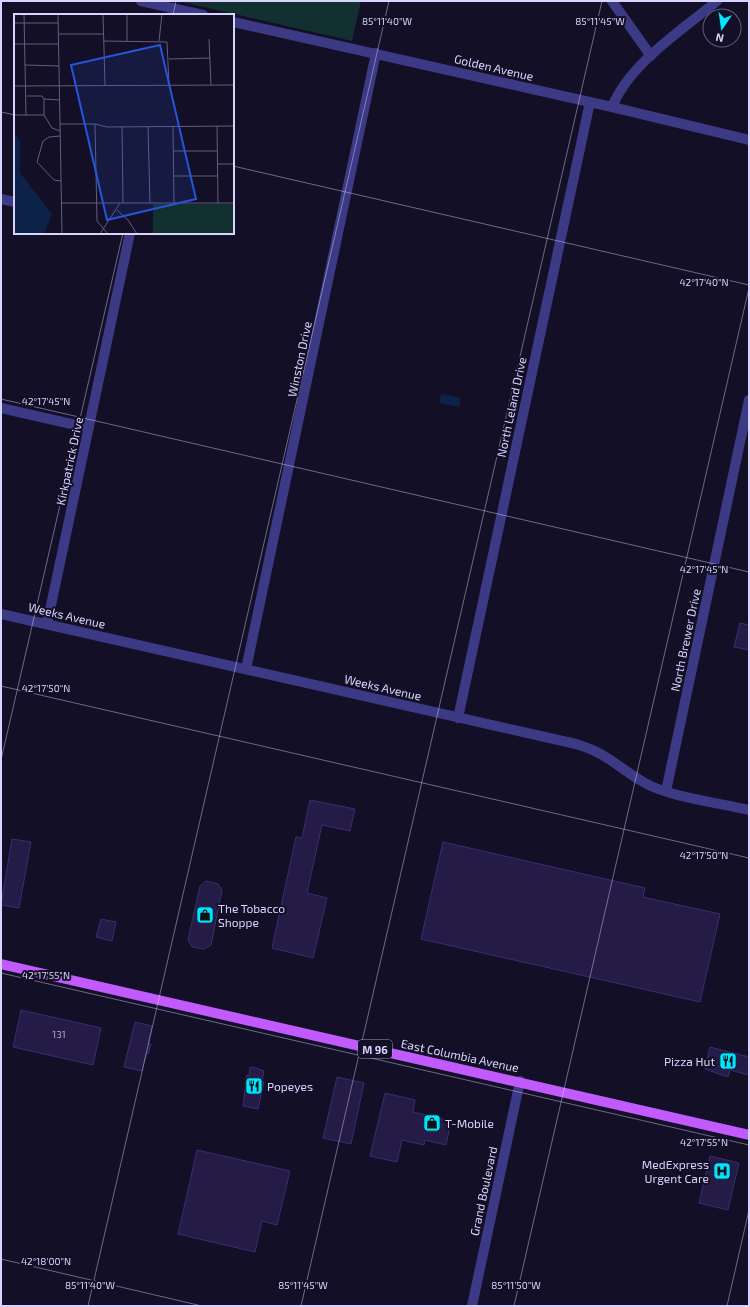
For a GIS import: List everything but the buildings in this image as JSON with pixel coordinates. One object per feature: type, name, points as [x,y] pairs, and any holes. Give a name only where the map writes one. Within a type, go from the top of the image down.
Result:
[{"type":"main road","name":"East Columbia Avenue","points":[[1,966],[520,1081],[749,1135]]},
{"type":"street","points":[[142,1],[178,12],[195,14]]},
{"type":"street","points":[[612,1],[651,56]]},
{"type":"street","points":[[612,107],[624,84],[651,56],[717,1]]},
{"type":"street","name":"Golden Avenue","points":[[234,22],[376,53],[749,140]]},
{"type":"street","name":"Winston Drive","points":[[246,669],[376,53]]},
{"type":"street","name":"North Leland Drive","points":[[458,718],[590,102]]},
{"type":"street","points":[[1,199],[14,202]]},
{"type":"street","name":"Kirkpatrick Drive","points":[[47,624],[130,234]]},
{"type":"street","name":"North Brewer Drive","points":[[666,791],[749,400]]},
{"type":"street","points":[[1,408],[89,428]]},
{"type":"street","name":"Weeks Avenue","points":[[1,614],[594,749],[610,758],[646,783],[666,791],[749,810]]},
{"type":"street","name":"Grand Boulevard","points":[[472,1306],[520,1081]]},
{"type":"green space","points":[[178,1],[361,1],[352,41]]},
{"type":"water","points":[[441,394],[461,398],[459,407],[439,403]]},
{"type":"place","name":"The Tobacco Shoppe","points":[[205,915]]},
{"type":"place","name":"Pizza Hut","points":[[728,1061]]},
{"type":"place","name":"Popeyes","points":[[254,1086]]},
{"type":"place","name":"T-Mobile","points":[[432,1123]]},
{"type":"place","name":"MedExpress Urgent Care","points":[[722,1171]]}]
